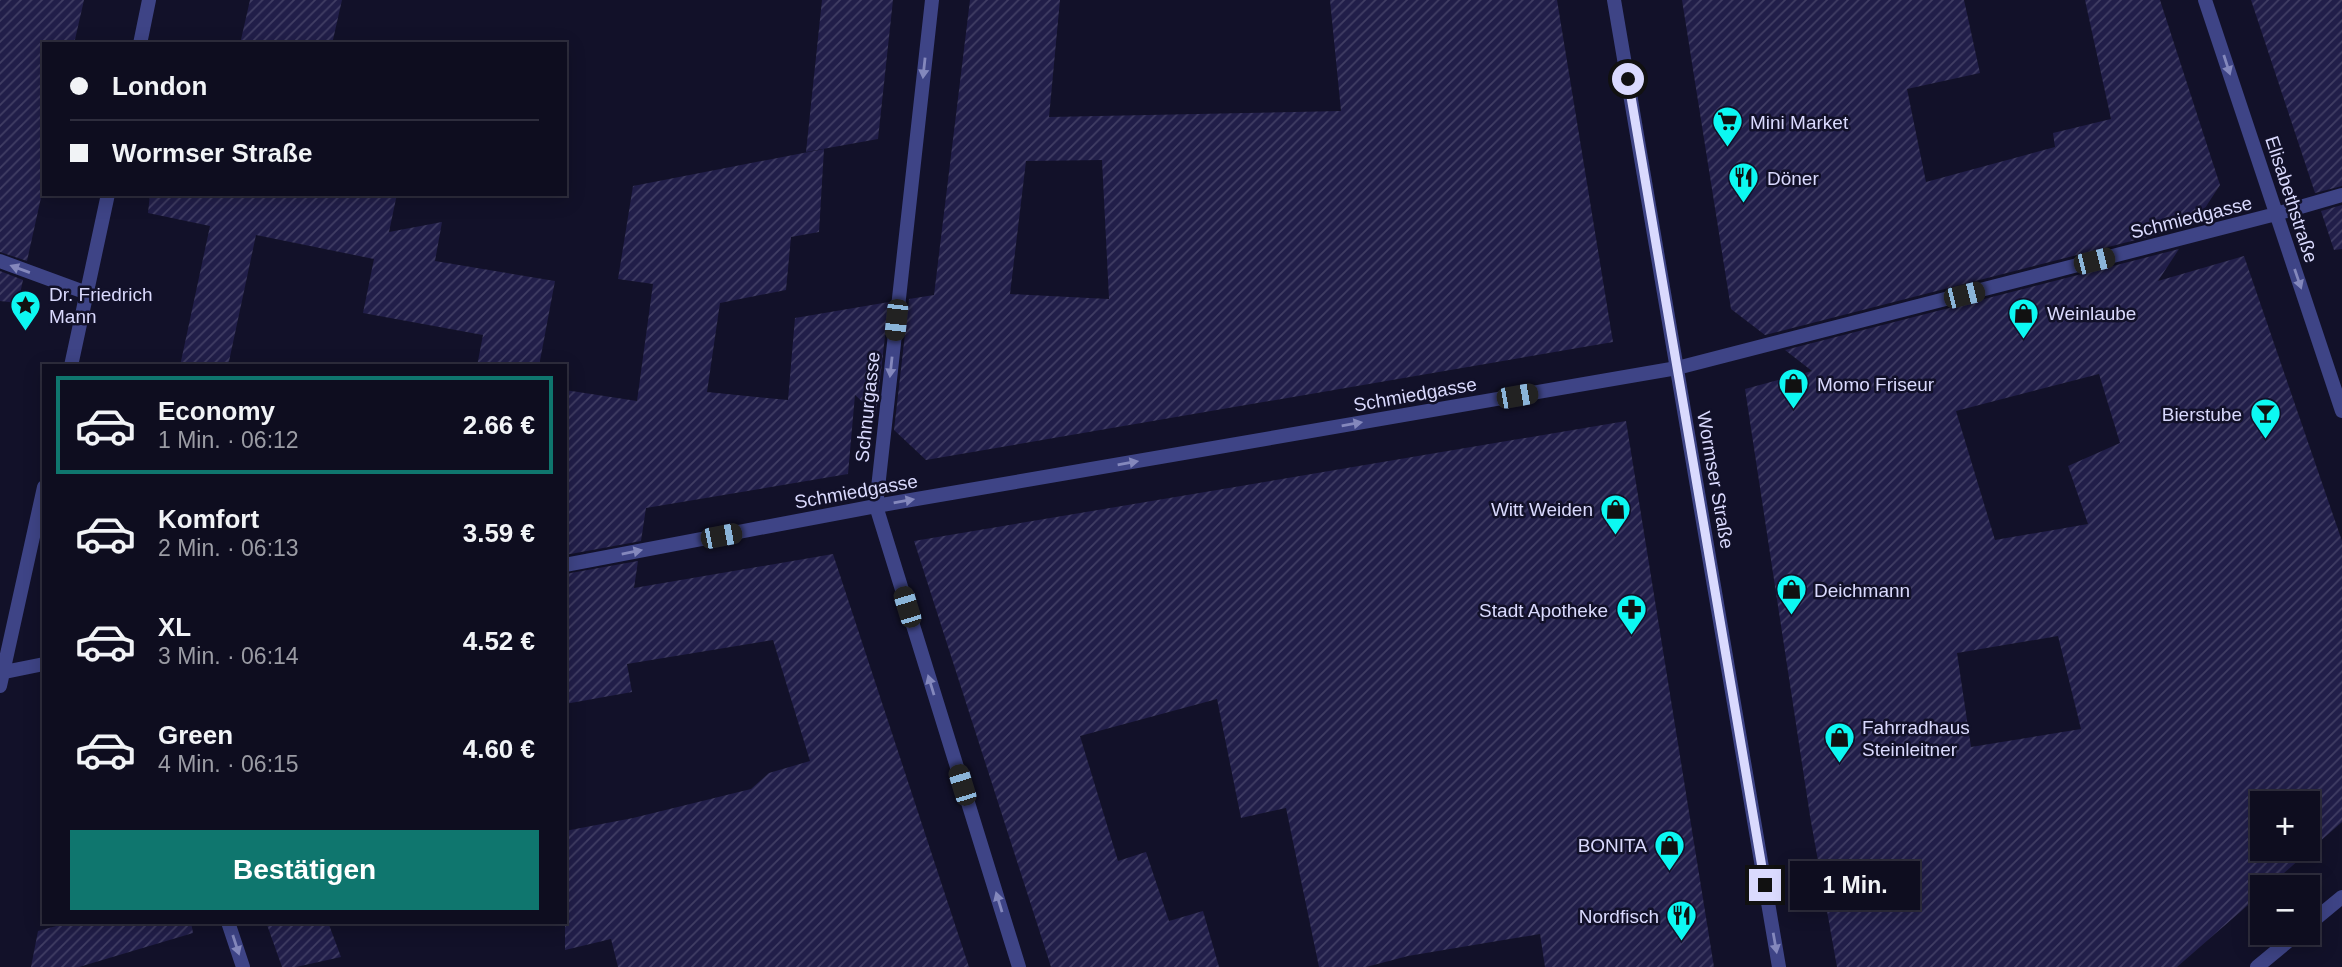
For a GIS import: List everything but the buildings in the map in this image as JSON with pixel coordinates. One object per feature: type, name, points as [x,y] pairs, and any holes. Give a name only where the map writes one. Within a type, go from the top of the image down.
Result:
[{"type":"street","points":[[139,42],[149,0]]},
{"type":"street","name":"Schnurgasse","points":[[932,0],[876,506],[1019,967]]},
{"type":"street","name":"Wormser Straße","points":[[1614,0],[1779,967]]},
{"type":"street","name":"Elisabethstraße","points":[[2205,0],[2342,411]]},
{"type":"street","name":"Schmiedgasse","points":[[567,565],[876,506],[1677,368],[2342,195]]},
{"type":"street","points":[[71,364],[108,196]]},
{"type":"street","points":[[0,261],[87,293]]},
{"type":"street","points":[[42,496],[1,677],[42,665]]},
{"type":"street","points":[[2320,915],[2342,897]]},
{"type":"street","points":[[229,924],[243,967]]},
{"type":"street","points":[[2257,967],[2284,945]]},
{"type":"place","name":"Mini Market","points":[[1727,149]]},
{"type":"place","name":"Döner","points":[[1744,205]]},
{"type":"place","name":"Dr. Friedrich Mann","points":[[26,332]]},
{"type":"place","name":"Weinlaube","points":[[2024,340]]},
{"type":"place","name":"Momo Friseur","points":[[1794,411]]},
{"type":"place","name":"Bierstube","points":[[2265,441]]},
{"type":"place","name":"Witt Weiden","points":[[1616,536]]},
{"type":"place","name":"Deichmann","points":[[1791,617]]},
{"type":"place","name":"Stadt Apotheke","points":[[1631,637]]},
{"type":"place","name":"Fahrradhaus Steinleitner","points":[[1839,765]]},
{"type":"place","name":"BONITA","points":[[1670,872]]},
{"type":"place","name":"Nordfisch","points":[[1682,943]]},
{"type":"route","points":[[1628,79],[1765,885]]}]
